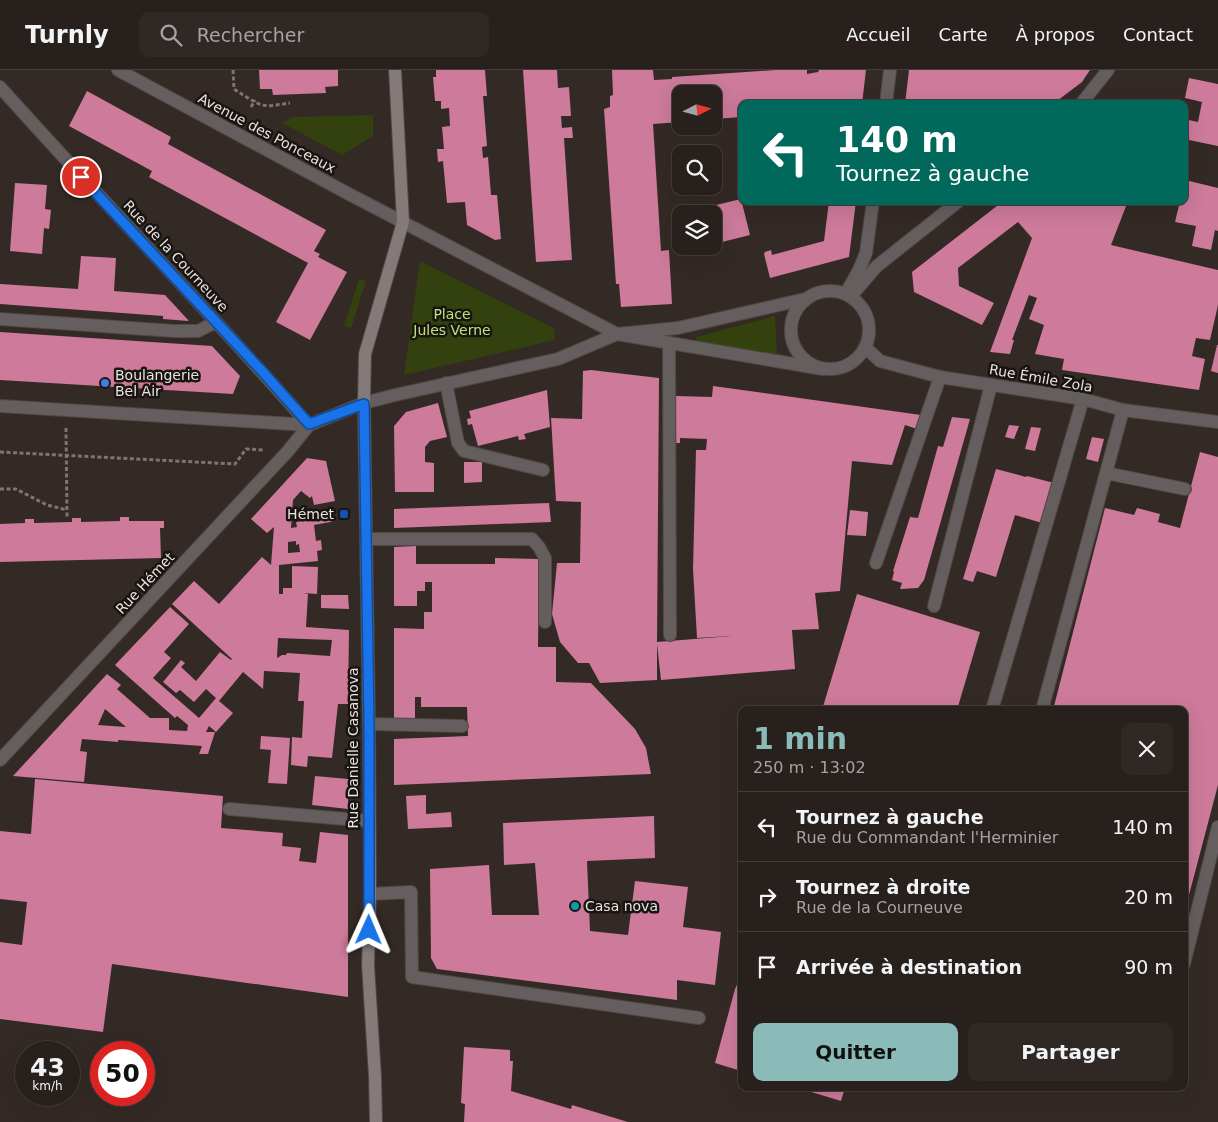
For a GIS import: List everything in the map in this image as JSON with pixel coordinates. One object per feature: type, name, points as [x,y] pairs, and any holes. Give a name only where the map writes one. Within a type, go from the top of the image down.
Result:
[{"type":"main road","name":"Rue Danielle Casanova","points":[[376,1122],[368,965],[370,894],[369,724],[364,404],[365,354],[403,222],[395,70]]},
{"type":"street","name":"Avenue des Ponceaux","points":[[118,70],[617,334]]},
{"type":"street","points":[[886,100],[890,70]]},
{"type":"street","points":[[1083,100],[1108,70]]},
{"type":"street","name":"Rue de la Courneuve","points":[[0,86],[309,424]]},
{"type":"street","points":[[848,295],[866,253],[872,205]]},
{"type":"street","points":[[848,295],[877,266],[955,205]]},
{"type":"street","points":[[0,406],[309,424],[364,404],[558,359],[617,334],[678,328],[805,299],[816,293],[828,290],[848,295],[860,305],[866,314],[869,325],[865,347],[858,357],[848,365],[836,369],[823,369],[617,334]]},
{"type":"street","points":[[805,299],[796,308],[791,320],[790,334],[794,346],[802,357],[812,365],[823,369]]},
{"type":"street","points":[[0,318],[174,331],[198,331],[216,322]]},
{"type":"street","points":[[669,343],[670,635]]},
{"type":"street","name":"Rue Émile Zola","points":[[865,347],[880,361],[940,377],[1083,399],[1123,410],[1218,422]]},
{"type":"street","points":[[876,564],[940,377]]},
{"type":"street","points":[[446,384],[458,443],[464,451],[473,455],[543,470]]},
{"type":"street","points":[[934,606],[991,385]]},
{"type":"street","points":[[993,706],[1083,399]]},
{"type":"street","points":[[1043,706],[1123,410]]},
{"type":"street","name":"Rue Hémet","points":[[0,760],[288,452],[309,424]]},
{"type":"street","points":[[1106,473],[1185,489]]},
{"type":"street","points":[[366,539],[532,539],[539,547],[544,558],[545,622]]},
{"type":"street","points":[[369,724],[462,726]]},
{"type":"street","points":[[229,809],[369,822]]},
{"type":"street","points":[[1188,948],[1218,826]]},
{"type":"street","points":[[370,894],[411,892],[412,977],[699,1018]]},
{"type":"path","points":[[233,70],[234,89],[259,104],[270,106],[290,103]]},
{"type":"path","points":[[251,107],[255,100]]},
{"type":"path","points":[[66,410],[67,517]]},
{"type":"path","points":[[0,452],[235,464],[246,449],[288,452]]},
{"type":"path","points":[[0,489],[16,489],[47,505],[67,510]]},
{"type":"green space","points":[[373,115],[373,136],[342,155],[282,123],[293,117]]},
{"type":"green space","name":"Place Jules Verne","points":[[420,261],[554,328],[555,340],[404,375]]},
{"type":"green space","points":[[359,279],[366,281],[351,328],[344,326]]},
{"type":"green space","points":[[775,316],[777,356],[697,345],[696,337]]},
{"type":"building","points":[[259,70],[338,70],[338,86],[325,87],[326,93],[273,95],[272,89],[260,89]]},
{"type":"building","points":[[436,70],[485,70],[487,96],[483,96],[487,146],[482,147],[483,158],[488,157],[491,195],[497,195],[501,239],[495,240],[467,225],[465,202],[447,203],[443,161],[438,162],[437,149],[444,149],[442,127],[450,126],[449,108],[441,109],[441,101],[435,101],[433,77],[436,77]]},
{"type":"building","points":[[523,70],[557,70],[558,88],[569,87],[571,116],[561,116],[562,128],[572,127],[573,138],[564,138],[572,260],[536,262]]},
{"type":"building","points":[[612,70],[653,70],[654,80],[672,79],[672,77],[776,70],[807,70],[807,74],[818,72],[819,70],[866,70],[862,100],[738,100],[738,117],[722,118],[722,85],[672,85],[672,123],[653,124],[661,251],[669,250],[672,304],[621,307],[619,284],[616,284],[604,109],[610,107],[610,96],[613,95]]},
{"type":"building","points":[[909,70],[1090,70],[1082,82],[1058,100],[905,100]]},
{"type":"building","points":[[1189,78],[1218,84],[1218,146],[1188,140],[1188,120],[1198,122],[1202,102],[1185,98]]},
{"type":"building","points":[[87,91],[171,137],[168,144],[326,230],[314,251],[320,254],[318,257],[347,272],[310,340],[276,322],[308,263],[149,177],[152,171],[69,126]]},
{"type":"building","points":[[1188,181],[1218,188],[1218,231],[1215,230],[1211,250],[1192,246],[1196,226],[1175,222],[1179,205],[1188,205]]},
{"type":"building","points":[[15,183],[47,185],[45,209],[51,210],[49,229],[44,228],[42,254],[10,251]]},
{"type":"building","points":[[738,200],[738,205],[742,205],[750,235],[722,242],[722,205],[716,205]]},
{"type":"building","points":[[828,205],[856,205],[849,257],[770,278],[765,252],[771,250],[772,255],[824,241]]},
{"type":"building","points":[[998,205],[1126,205],[1111,245],[1218,270],[1218,305],[1210,340],[1196,338],[1192,356],[1205,359],[1199,390],[1062,370],[1064,359],[1035,354],[1044,325],[1029,319],[1037,298],[1029,295],[1012,340],[1014,340],[1010,354],[990,352],[1032,238],[1018,222],[958,268],[959,286],[994,303],[982,325],[914,292],[912,272]]},
{"type":"building","points":[[81,256],[116,258],[114,291],[165,295],[189,321],[163,319],[163,316],[0,304],[0,284],[78,289]]},
{"type":"building","points":[[0,332],[212,346],[240,376],[233,394],[0,380]]},
{"type":"building","points":[[1218,345],[1218,373],[1211,371]]},
{"type":"building","points":[[591,370],[659,378],[657,642],[731,636],[697,638],[693,569],[696,450],[706,450],[707,439],[680,438],[680,443],[675,443],[676,396],[712,397],[713,386],[921,415],[917,429],[905,425],[892,465],[852,461],[840,591],[815,593],[819,629],[792,630],[795,669],[661,680],[657,644],[657,680],[600,683],[589,663],[578,663],[560,642],[552,614],[557,563],[580,563],[581,502],[556,501],[551,418],[582,419],[583,371]]},
{"type":"building","points":[[547,390],[550,427],[524,434],[526,439],[519,440],[518,436],[478,446],[472,424],[468,425],[467,419],[471,418],[469,411]]},
{"type":"building","points":[[438,403],[447,437],[430,441],[425,447],[425,462],[434,463],[434,492],[395,492],[394,426],[406,412]]},
{"type":"building","points":[[952,417],[970,419],[924,580],[918,588],[900,589],[902,583],[892,580],[893,571],[910,517],[918,518],[938,446],[943,447]]},
{"type":"building","points":[[1009,425],[1019,426],[1014,439],[1005,437]]},
{"type":"building","points":[[1031,427],[1041,428],[1035,451],[1025,449]]},
{"type":"building","points":[[1092,437],[1104,439],[1098,462],[1086,459]]},
{"type":"building","points":[[1200,452],[1218,457],[1218,785],[1188,899],[1188,706],[1054,706],[1105,508],[1134,515],[1137,508],[1160,514],[1158,522],[1180,528]]},
{"type":"building","points":[[307,458],[326,461],[335,501],[314,505],[312,496],[310,498],[301,491],[293,500],[291,528],[297,527],[296,522],[336,517],[336,521],[314,525],[316,541],[321,540],[322,550],[317,551],[318,561],[279,565],[279,594],[283,594],[283,588],[292,588],[292,566],[318,567],[317,594],[303,593],[308,594],[306,627],[349,630],[348,704],[338,704],[332,758],[308,756],[307,767],[291,765],[292,737],[302,738],[304,701],[298,701],[300,673],[264,671],[263,689],[243,672],[219,701],[233,713],[216,732],[209,726],[206,732],[215,732],[208,754],[199,754],[202,746],[82,739],[80,751],[87,752],[84,782],[13,776],[107,674],[121,685],[117,689],[150,718],[169,718],[169,730],[187,731],[188,725],[177,716],[175,718],[115,665],[170,607],[189,624],[164,652],[171,658],[153,678],[199,718],[216,698],[206,689],[194,702],[180,690],[176,693],[163,682],[181,660],[185,663],[181,667],[196,681],[220,652],[232,659],[172,604],[194,581],[219,604],[262,557],[271,565],[274,527],[267,533],[251,519]],"holes":[[[296,541],[296,545],[299,544],[300,552],[288,553],[288,542]],[[278,638],[332,640],[330,656],[287,653],[277,658]],[[105,709],[126,727],[98,725]]]},
{"type":"building","points":[[464,462],[482,462],[482,482],[464,483]]},
{"type":"building","points":[[996,469],[1054,483],[1042,523],[1015,515],[996,577],[977,571],[973,582],[963,579]]},
{"type":"building","points":[[549,503],[551,522],[394,528],[394,509]]},
{"type":"building","points":[[850,510],[868,512],[866,536],[847,535]]},
{"type":"building","points":[[120,517],[129,517],[129,521],[164,521],[164,528],[160,528],[161,558],[0,562],[0,524],[25,523],[25,519],[34,519],[34,523],[72,522],[72,518],[81,518],[81,522],[120,521]]},
{"type":"building","points":[[416,546],[416,564],[495,564],[495,558],[539,559],[538,647],[556,647],[556,682],[591,683],[635,729],[646,748],[651,774],[394,785],[394,739],[468,736],[467,707],[421,707],[421,697],[415,697],[415,718],[394,718],[394,628],[424,629],[424,612],[432,612],[432,582],[425,582],[425,591],[417,591],[417,606],[394,606],[394,547]]},
{"type":"building","points":[[857,594],[980,632],[958,706],[823,706]]},
{"type":"building","points":[[321,595],[348,595],[349,609],[321,608]]},
{"type":"building","points":[[261,736],[290,738],[287,784],[268,783],[271,750],[260,749]]},
{"type":"building","points":[[315,776],[348,779],[348,809],[312,805]]},
{"type":"building","points":[[35,779],[223,796],[221,828],[283,833],[282,846],[301,848],[299,861],[316,863],[320,832],[348,835],[348,997],[112,964],[103,1032],[0,1019],[0,942],[22,945],[27,902],[0,899],[0,831],[31,834]]},
{"type":"building","points":[[426,795],[426,814],[451,812],[452,827],[408,829],[406,796]]},
{"type":"building","points":[[654,816],[655,858],[587,861],[590,931],[628,935],[635,881],[688,887],[683,927],[721,932],[715,985],[677,980],[677,1000],[437,969],[431,958],[430,869],[489,865],[492,915],[539,915],[535,863],[504,865],[503,823]]},
{"type":"building","points":[[738,982],[738,1070],[715,1063]]},
{"type":"building","points":[[464,1047],[510,1050],[510,1061],[513,1061],[511,1091],[571,1109],[572,1105],[628,1122],[464,1122],[465,1104],[461,1103]]},
{"type":"building","points":[[808,1091],[844,1091],[841,1101]]},
{"type":"place","name":"Boulangerie Bel Air","points":[[105,383]]},
{"type":"place","name":"Hémet","points":[[344,514]]},
{"type":"place","name":"Casa nova","points":[[575,906]]},
{"type":"route","points":[[81,177],[309,424],[364,404],[369,724],[369,930]]}]
